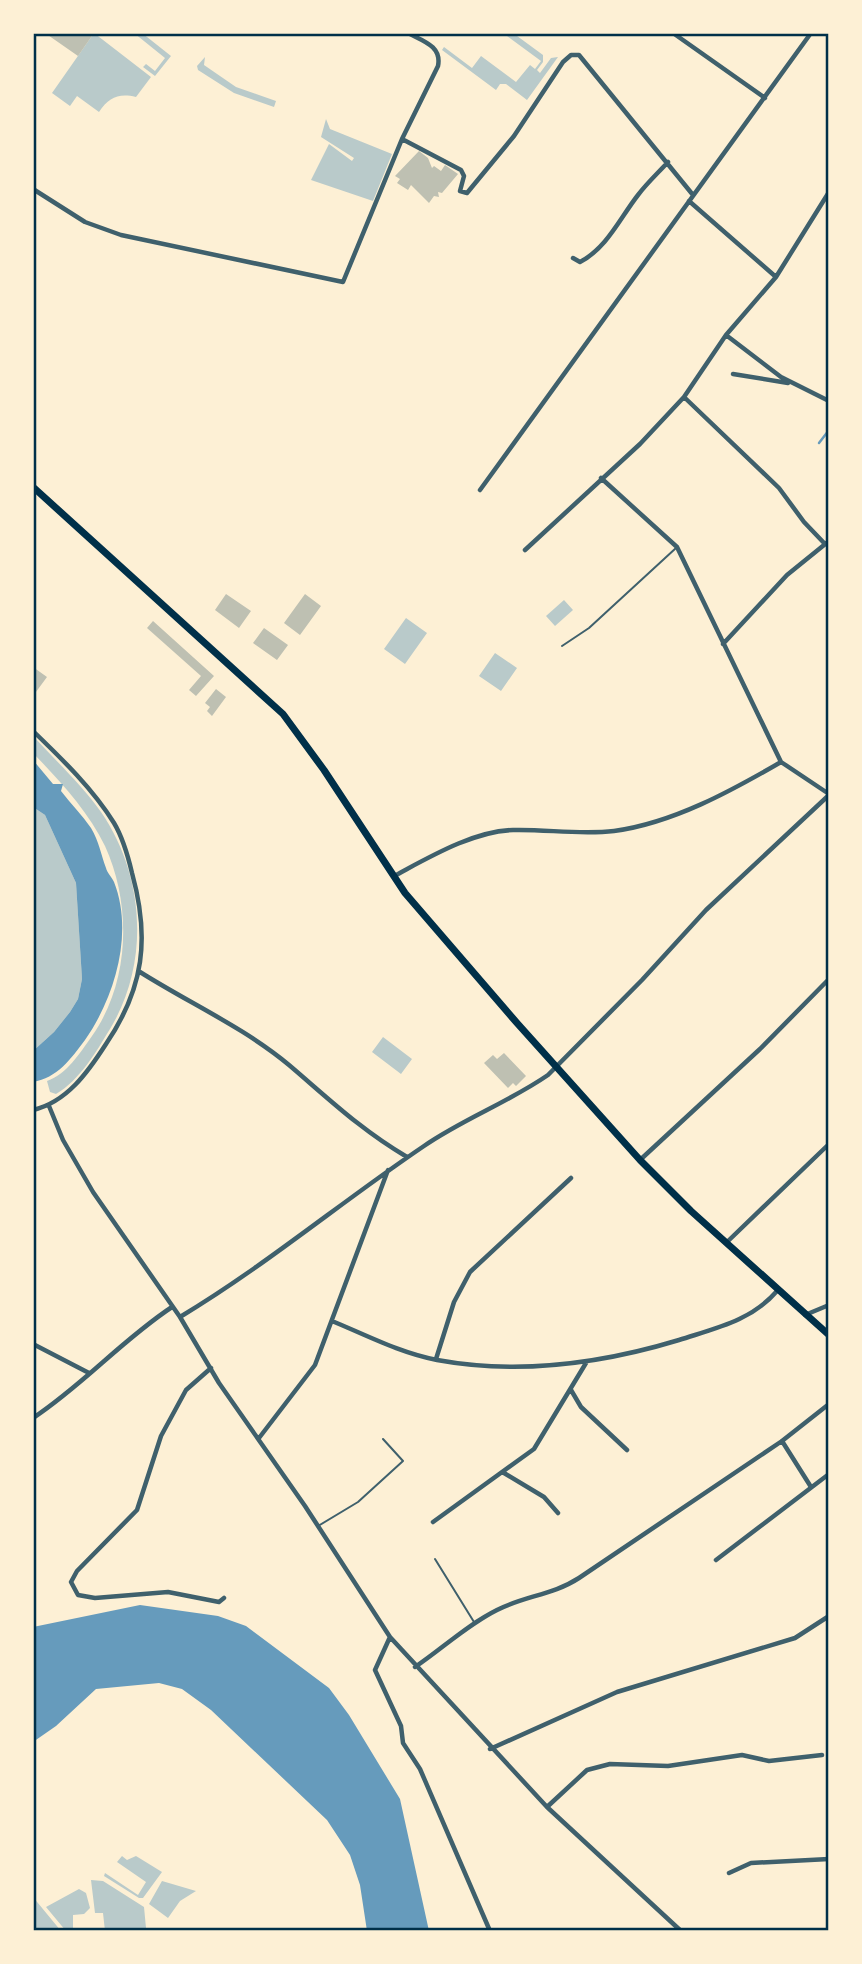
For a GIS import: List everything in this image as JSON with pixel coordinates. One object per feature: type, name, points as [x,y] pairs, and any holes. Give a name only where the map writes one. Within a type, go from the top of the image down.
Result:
[{"type":"highway","points":[[33,487],[283,714],[324,769],[422,915],[640,1160],[726,1244],[829,1335]]},
{"type":"street","points":[[33,189],[77,217],[121,235],[338,283],[346,279],[402,139],[439,59],[435,48],[408,33]]},
{"type":"street","points":[[673,33],[765,98]]},
{"type":"street","points":[[480,490],[811,33]]},
{"type":"street","points":[[402,139],[433,152],[460,170],[464,176],[460,191],[467,193],[514,136],[564,62],[571,55],[579,55],[694,195]]},
{"type":"street","points":[[573,258],[580,262],[598,249],[638,194],[668,162]]},
{"type":"street","points":[[525,550],[640,443],[684,397],[726,335],[776,277],[829,192]]},
{"type":"street","points":[[689,201],[776,277]]},
{"type":"street","points":[[726,335],[795,384],[829,401]]},
{"type":"street","points":[[733,374],[795,384]]},
{"type":"street","points":[[684,397],[779,488],[804,522],[827,543],[787,575],[723,644]]},
{"type":"street","points":[[180,1317],[256,1268],[388,1170],[460,1121],[531,1086],[556,1067],[714,901],[829,794],[782,762],[677,547],[601,478]]},
{"type":"street","points":[[33,732],[104,808],[124,843],[138,892],[143,934],[140,972],[120,1022],[99,1055],[72,1087],[48,1106],[33,1110]]},
{"type":"street","points":[[394,876],[472,839],[511,830],[550,834],[615,831],[642,824],[733,789],[782,762]]},
{"type":"street","points":[[140,972],[290,1065],[342,1112],[407,1157]]},
{"type":"street","points":[[640,1160],[760,1049],[829,979]]},
{"type":"street","points":[[48,1106],[63,1140],[93,1192],[180,1317],[390,1637],[490,1749],[547,1807],[681,1931]]},
{"type":"street","points":[[726,1244],[829,1144]]},
{"type":"street","points":[[259,1438],[315,1365],[388,1170]]},
{"type":"street","points":[[436,1359],[454,1302],[470,1272],[571,1178]]},
{"type":"street","points":[[332,1321],[402,1350],[436,1359],[521,1367],[587,1362],[640,1351],[738,1321],[753,1314],[777,1291]]},
{"type":"street","points":[[804,1315],[829,1305]]},
{"type":"street","points":[[33,1418],[71,1394],[89,1373],[172,1307]]},
{"type":"street","points":[[33,1344],[89,1373]]},
{"type":"street","points":[[433,1522],[534,1449],[587,1362]]},
{"type":"street","points":[[211,1368],[186,1390],[162,1436],[137,1510],[77,1571],[71,1582],[78,1595],[95,1598],[168,1592],[219,1602],[224,1598]]},
{"type":"street","points":[[571,1389],[581,1407],[627,1450]]},
{"type":"street","points":[[415,1667],[474,1623],[515,1601],[562,1589],[782,1441],[829,1404]]},
{"type":"street","points":[[782,1441],[811,1487]]},
{"type":"street","points":[[504,1473],[544,1497],[558,1513]]},
{"type":"street","points":[[716,1560],[829,1474]]},
{"type":"street","points":[[490,1749],[617,1692],[795,1638],[829,1616]]},
{"type":"street","points":[[390,1637],[375,1670],[401,1726],[403,1743],[420,1769],[490,1931]]},
{"type":"street","points":[[547,1807],[587,1770],[610,1764],[667,1766],[742,1755],[769,1761],[822,1755]]},
{"type":"street","points":[[729,1873],[751,1863],[829,1859]]},
{"type":"lane","points":[[562,646],[589,628],[677,547]]},
{"type":"lane","points":[[317,1527],[358,1502],[403,1461],[383,1439]]},
{"type":"lane","points":[[435,1559],[474,1623]]},
{"type":"shaded area","points":[[94,33],[151,77],[136,97],[115,97],[99,112],[77,96],[70,106],[52,93]]},
{"type":"shaded area","points":[[134,33],[142,33],[171,56],[155,76],[143,67],[146,64],[155,71],[165,58]]},
{"type":"shaded area","points":[[513,33],[543,55],[543,62],[537,70],[540,73],[551,58],[558,57],[527,100],[506,84],[500,84],[496,90],[442,50],[444,47],[472,68],[481,56],[516,82],[530,65],[535,69],[541,61],[507,36]]},
{"type":"shaded area","points":[[205,57],[204,65],[236,87],[276,101],[274,107],[234,93],[198,70],[197,66]]},
{"type":"shaded area","points":[[326,119],[330,129],[392,154],[373,201],[311,180],[329,144],[352,161],[354,158],[321,137]]},
{"type":"shaded area","points":[[564,600],[573,610],[555,626],[546,616]]},
{"type":"shaded area","points":[[406,618],[427,633],[405,664],[384,649]]},
{"type":"shaded area","points":[[495,653],[517,668],[501,691],[479,676]]},
{"type":"shaded area","points":[[33,736],[86,792],[116,837],[134,891],[137,920],[132,976],[123,1003],[87,1065],[73,1081],[56,1094],[50,1092],[47,1081],[61,1073],[78,1056],[105,1015],[114,992],[120,968],[123,918],[114,869],[105,846],[82,809],[33,753]]},
{"type":"shaded area","points":[[33,807],[45,815],[76,883],[82,979],[78,999],[70,1012],[54,1032],[33,1051]]},
{"type":"shaded area","points":[[383,1037],[412,1059],[401,1074],[372,1052]]},
{"type":"shaded area","points":[[122,1856],[127,1860],[136,1856],[162,1872],[143,1898],[104,1876],[105,1873],[138,1895],[146,1882],[117,1862]]},
{"type":"shaded area","points":[[91,1880],[103,1881],[144,1907],[146,1928],[105,1931],[103,1913],[95,1913]]},
{"type":"shaded area","points":[[162,1881],[196,1891],[180,1901],[168,1918],[149,1904]]},
{"type":"shaded area","points":[[79,1889],[86,1893],[90,1908],[84,1914],[73,1915],[73,1931],[66,1931],[46,1907]]},
{"type":"shaded area","points":[[33,1897],[61,1931],[33,1931]]},
{"type":"water","points":[[33,760],[53,784],[63,784],[61,791],[94,833],[120,902],[122,943],[113,985],[96,1023],[63,1067],[42,1080],[33,1082],[33,1051],[54,1032],[70,1012],[78,999],[82,979],[76,883],[45,815],[33,807]]},
{"type":"water","points":[[140,1605],[218,1616],[246,1626],[329,1688],[349,1715],[400,1799],[429,1931],[367,1931],[360,1885],[350,1855],[327,1820],[211,1710],[182,1689],[159,1683],[96,1689],[56,1726],[33,1742],[33,1627]]},
{"type":"building","points":[[45,33],[94,33],[78,56]]},
{"type":"building","points":[[419,151],[428,158],[432,168],[434,166],[441,171],[445,165],[458,174],[442,193],[438,192],[439,197],[434,196],[429,203],[411,185],[408,190],[397,183],[400,179],[395,176]]},
{"type":"building","points":[[226,594],[251,611],[239,628],[215,610]]},
{"type":"building","points":[[305,594],[321,606],[300,635],[284,623]]},
{"type":"building","points":[[153,621],[214,676],[196,696],[189,690],[201,676],[147,628]]},
{"type":"building","points":[[264,628],[288,645],[277,660],[253,643]]},
{"type":"building","points":[[33,667],[47,677],[33,696]]},
{"type":"building","points":[[216,689],[226,697],[212,716],[207,711],[210,707],[205,703]]},
{"type":"building","points":[[504,1053],[526,1076],[516,1086],[513,1083],[508,1088],[484,1063],[493,1055],[497,1059]]},
{"type":"waterway","points":[[819,443],[829,430]]}]
